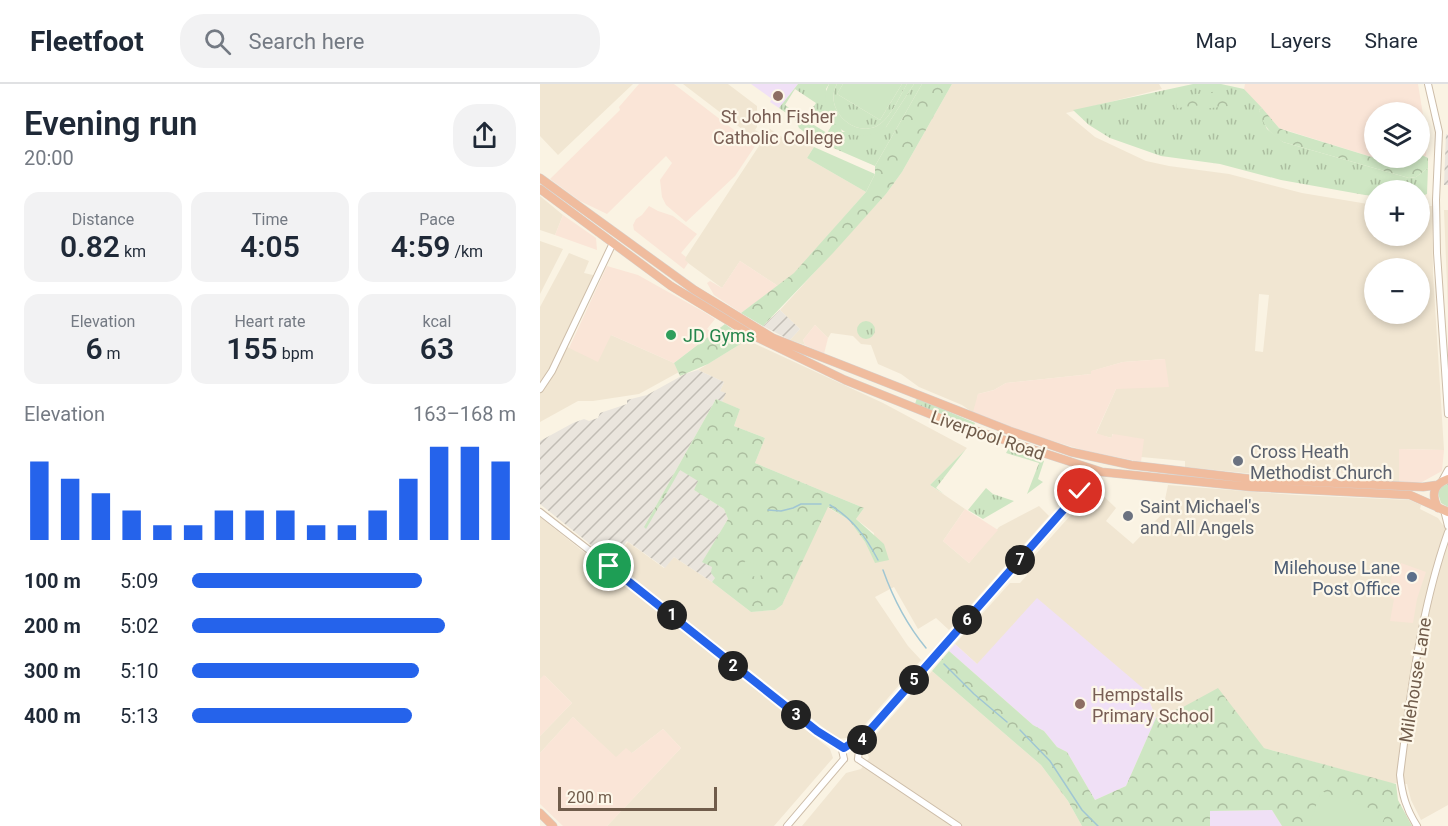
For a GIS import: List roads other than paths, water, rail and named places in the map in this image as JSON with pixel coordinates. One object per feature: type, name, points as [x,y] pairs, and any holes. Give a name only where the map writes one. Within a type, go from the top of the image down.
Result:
[{"type":"highway","points":[[540,178],[613,238]]},
{"type":"highway","points":[[540,189],[613,238]]},
{"type":"highway","name":"Liverpool Road","points":[[613,238],[661,279],[817,368],[955,424],[1092,463],[1131,465],[1251,479],[1379,486],[1423,487],[1442,482]]},
{"type":"highway","name":"Liverpool Road","points":[[613,238],[667,270],[732,319]]},
{"type":"highway","points":[[661,279],[667,270]]},
{"type":"highway","name":"Liverpool Road","points":[[753,332],[1120,475],[1251,487],[1410,495],[1443,510]]},
{"type":"highway","points":[[878,394],[886,382]]},
{"type":"highway","points":[[1442,482],[1434,493],[1443,510]]},
{"type":"highway","points":[[540,813],[553,826]]},
{"type":"street","points":[[1428,84],[1439,132],[1437,253],[1448,414]]},
{"type":"street","points":[[540,388],[552,371],[613,238]]},
{"type":"street","points":[[856,746],[1080,491],[1092,463]]},
{"type":"street","points":[[1442,482],[1448,470]]},
{"type":"street","points":[[1443,510],[1448,526]]},
{"type":"street","points":[[540,512],[669,612],[775,699],[844,748]]},
{"type":"street","name":"Milehouse Lane","points":[[1417,826],[1408,812],[1402,793],[1400,775],[1425,612],[1435,568],[1448,532]]},
{"type":"street","points":[[850,744],[856,746],[860,753],[858,759],[851,762],[844,759],[842,753],[844,748],[850,744]]},
{"type":"street","points":[[787,826],[844,759]]},
{"type":"street","points":[[858,759],[958,826]]},
{"type":"waterway","points":[[768,510],[781,511],[801,504],[821,504]]},
{"type":"waterway","points":[[830,505],[846,516],[858,529],[878,560]]},
{"type":"waterway","points":[[883,570],[901,611],[926,648]]},
{"type":"waterway","points":[[944,664],[1007,722]]},
{"type":"waterway","points":[[1020,730],[1050,761],[1082,810],[1098,826]]},
{"type":"place","name":"St John Fisher Catholic College","points":[[778,96]]},
{"type":"place","name":"JD Gyms","points":[[671,335]]},
{"type":"place","name":"Cross Heath Methodist Church","points":[[1238,461]]},
{"type":"place","name":"Saint Michael's and All Angels","points":[[1128,516]]},
{"type":"place","name":"Milehouse Lane Post Office","points":[[1412,577]]},
{"type":"place","name":"Hempstalls Primary School","points":[[1080,704]]}]
